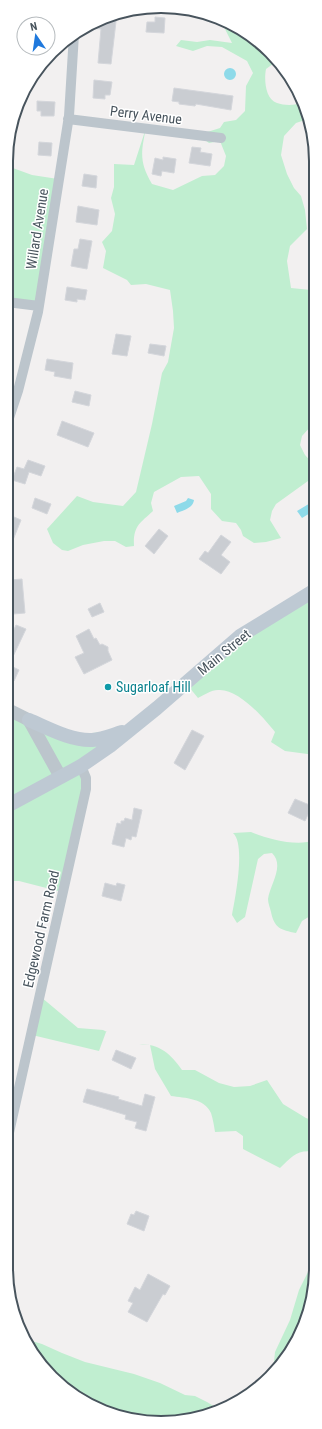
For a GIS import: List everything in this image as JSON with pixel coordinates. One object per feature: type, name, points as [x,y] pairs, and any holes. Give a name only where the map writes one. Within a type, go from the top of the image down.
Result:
[{"type":"main road","name":"Main Street","points":[[13,803],[81,766],[110,746],[157,708],[240,636],[309,594]]},
{"type":"main road","points":[[30,720],[73,737],[90,740],[106,738],[132,728]]},
{"type":"street","name":"Willard Avenue","points":[[13,405],[39,306],[68,119],[74,42]]},
{"type":"street","name":"Perry Avenue","points":[[68,119],[221,138]]},
{"type":"street","points":[[13,303],[39,306]]},
{"type":"street","points":[[13,712],[30,720],[60,776]]},
{"type":"street","name":"Edgewood Farm Road","points":[[13,1115],[86,789],[86,778],[81,766]]},
{"type":"green space","points":[[224,27],[243,38],[259,50],[272,63],[273,64],[266,69],[265,78],[266,88],[270,97],[273,101],[283,105],[298,104],[303,121],[296,123],[284,136],[281,155],[287,174],[294,188],[301,196],[305,210],[307,229],[290,246],[287,261],[291,288],[309,290],[309,428],[302,436],[300,445],[309,459],[309,481],[276,504],[272,511],[270,520],[281,538],[266,542],[254,543],[243,536],[236,523],[222,521],[211,509],[211,494],[199,476],[181,477],[154,492],[151,503],[153,511],[136,529],[134,546],[126,547],[115,541],[104,541],[83,545],[68,551],[62,550],[53,543],[47,529],[77,496],[93,502],[123,506],[136,492],[162,373],[168,362],[174,328],[170,290],[146,284],[131,285],[127,280],[103,268],[106,251],[102,242],[112,231],[115,214],[111,198],[114,187],[114,164],[134,165],[146,128],[142,157],[145,169],[152,184],[173,190],[202,176],[215,175],[224,166],[226,156],[220,141],[209,143],[198,135],[220,128],[224,122],[236,120],[245,111],[246,86],[253,73],[247,61],[222,47],[207,46],[193,51],[176,46],[181,40],[197,42],[210,40],[232,43]]},
{"type":"green space","points":[[13,168],[32,175],[58,179],[39,303],[13,299]]},
{"type":"green space","points":[[309,593],[309,754],[285,751],[271,742],[275,732],[250,705],[234,694],[226,691],[215,690],[198,698],[184,681]]},
{"type":"green space","points":[[13,711],[71,735],[124,730],[81,764],[86,775],[62,892],[19,881],[13,881]]},
{"type":"green space","points":[[251,832],[283,841],[300,843],[309,842],[309,917],[302,921],[296,933],[286,931],[276,925],[272,917],[268,899],[276,875],[277,864],[276,858],[272,853],[264,854],[258,859],[245,917],[237,923],[232,915],[237,885],[239,848],[237,839],[233,833]]},
{"type":"green space","points":[[41,997],[78,1028],[103,1030],[107,1032],[99,1051],[32,1035]]},
{"type":"green space","points":[[150,1045],[164,1051],[174,1059],[182,1070],[195,1070],[219,1083],[234,1087],[250,1086],[267,1080],[283,1104],[309,1119],[309,1151],[295,1155],[280,1168],[243,1149],[243,1136],[236,1131],[215,1132],[211,1113],[208,1108],[204,1104],[188,1098],[171,1096],[155,1069]]},
{"type":"green space","points":[[309,1270],[306,1297],[298,1325],[284,1350],[274,1364],[275,1352],[290,1320],[299,1290]]},
{"type":"green space","points":[[33,1341],[85,1362],[134,1374],[160,1383],[185,1395],[195,1396],[214,1406],[199,1411],[171,1416],[142,1415],[104,1405],[79,1391],[56,1373]]},
{"type":"water","points":[[230,68],[234,70],[236,74],[234,78],[230,80],[226,78],[224,74],[226,70]]},
{"type":"water","points":[[188,498],[194,500],[192,505],[177,513],[174,506],[186,501]]},
{"type":"water","points":[[309,504],[309,514],[302,518],[297,511]]},
{"type":"building","points":[[155,17],[165,18],[164,33],[146,32],[147,22],[155,22]]},
{"type":"building","points":[[116,20],[111,64],[98,63],[101,29],[95,29]]},
{"type":"building","points":[[94,80],[112,82],[110,95],[105,95],[105,99],[93,98]]},
{"type":"building","points":[[174,88],[233,96],[231,110],[196,104],[195,106],[179,104],[179,102],[172,101]]},
{"type":"building","points":[[37,101],[55,102],[54,116],[41,116],[41,111],[37,111]]},
{"type":"building","points":[[39,142],[52,143],[51,156],[38,155]]},
{"type":"building","points":[[192,147],[201,148],[200,152],[212,154],[210,166],[189,163]]},
{"type":"building","points":[[163,157],[176,159],[174,173],[162,171],[161,176],[152,174],[155,158],[163,160]]},
{"type":"building","points":[[84,174],[97,176],[96,188],[82,186]]},
{"type":"building","points":[[78,206],[99,210],[97,225],[76,222]]},
{"type":"building","points":[[80,239],[92,241],[87,269],[71,266],[74,249],[78,249]]},
{"type":"building","points":[[67,287],[87,290],[85,300],[77,299],[77,302],[65,300]]},
{"type":"building","points":[[116,334],[131,336],[127,356],[112,354]]},
{"type":"building","points":[[150,344],[166,346],[164,356],[148,353]]},
{"type":"building","points":[[47,359],[73,363],[71,379],[54,376],[55,372],[45,370]]},
{"type":"building","points":[[75,391],[91,395],[89,406],[72,402]]},
{"type":"building","points":[[62,421],[94,433],[88,447],[57,435]]},
{"type":"building","points":[[28,460],[45,466],[41,476],[29,472],[25,484],[13,480],[17,467],[24,469]]},
{"type":"building","points":[[35,498],[51,504],[47,514],[32,508]]},
{"type":"building","points":[[13,517],[21,520],[13,540]]},
{"type":"building","points":[[159,529],[168,536],[154,554],[145,546]]},
{"type":"building","points":[[221,535],[231,542],[221,555],[230,562],[221,574],[199,559],[205,551],[208,553]]},
{"type":"building","points":[[22,579],[25,613],[13,614],[13,580]]},
{"type":"building","points":[[100,603],[104,612],[92,617],[88,609]]},
{"type":"building","points":[[16,625],[26,629],[13,657],[13,632]]},
{"type":"building","points":[[89,629],[94,639],[96,638],[100,645],[102,644],[108,647],[112,660],[84,674],[75,657],[84,653],[76,636]]},
{"type":"building","points":[[13,667],[19,670],[13,681]]},
{"type":"building","points":[[192,730],[204,736],[185,770],[174,763]]},
{"type":"building","points":[[295,799],[309,805],[309,812],[305,821],[288,813]]},
{"type":"building","points":[[134,808],[142,810],[136,837],[132,836],[131,840],[126,838],[124,847],[112,844],[117,823],[121,824],[121,821],[124,821],[125,818],[132,820]]},
{"type":"building","points":[[105,883],[116,886],[117,883],[125,885],[121,901],[102,896]]},
{"type":"building","points":[[116,1050],[136,1058],[131,1069],[112,1060]]},
{"type":"building","points":[[87,1089],[119,1097],[118,1099],[142,1106],[145,1094],[155,1097],[146,1131],[135,1128],[137,1122],[125,1119],[126,1115],[83,1102]]},
{"type":"building","points":[[136,1211],[149,1216],[144,1231],[127,1224],[131,1214],[134,1215]]},
{"type":"building","points":[[148,1274],[170,1286],[165,1295],[163,1294],[147,1322],[128,1312],[133,1303],[128,1301],[135,1287],[140,1290]]},
{"type":"place","name":"Sugarloaf Hill","points":[[108,687]]}]
